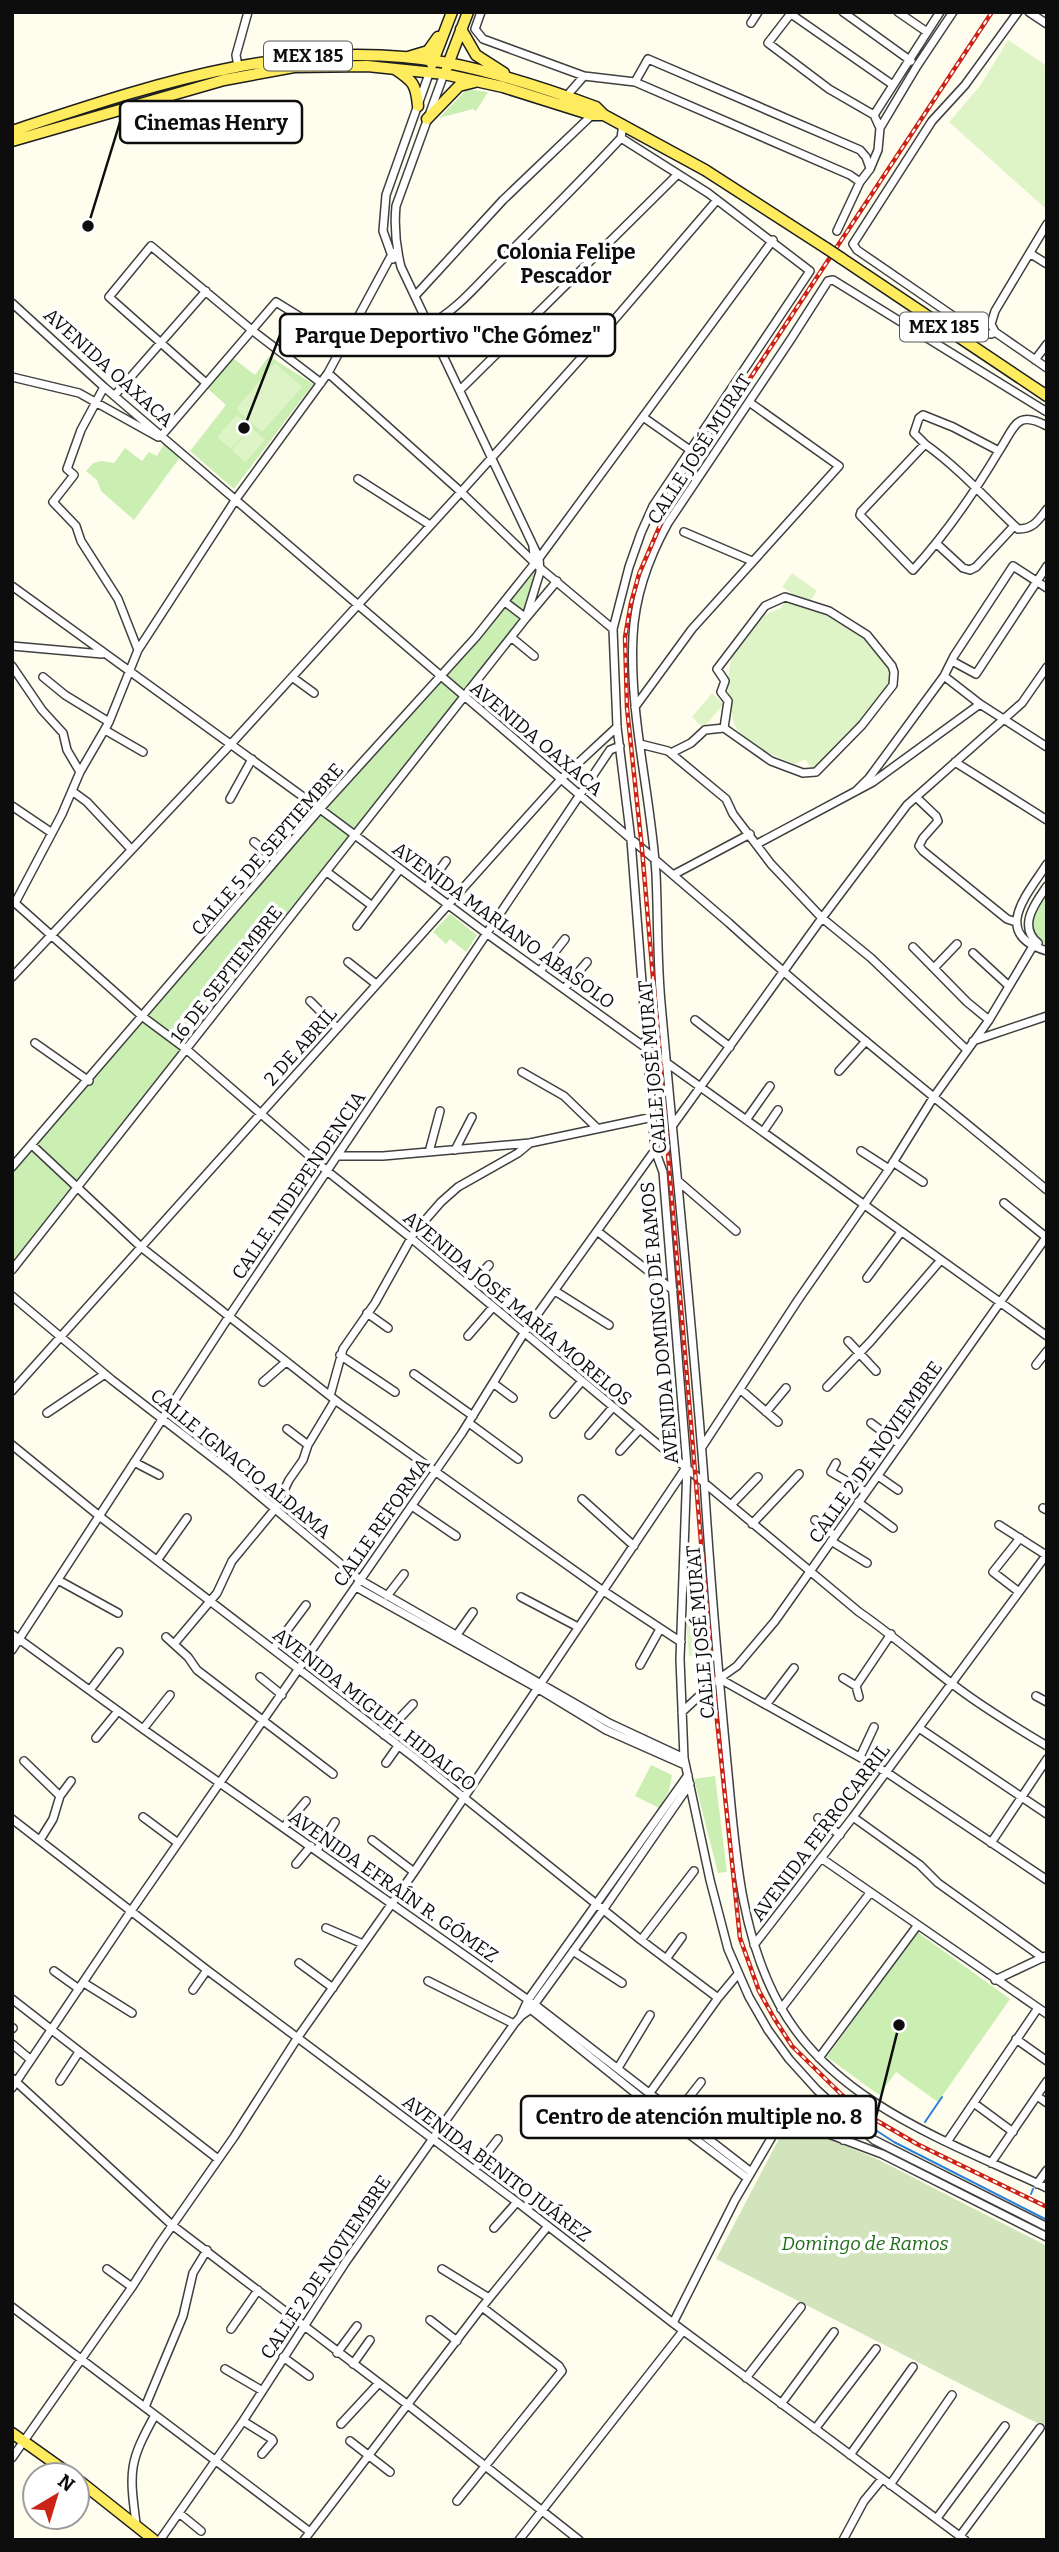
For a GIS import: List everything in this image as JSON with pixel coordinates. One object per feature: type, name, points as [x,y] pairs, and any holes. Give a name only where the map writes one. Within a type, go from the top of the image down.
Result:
[{"type":"main road","points":[[431,66],[452,12]]},
{"type":"main road","points":[[446,68],[468,12]]},
{"type":"main road","points":[[404,59],[428,51],[446,26]]},
{"type":"main road","points":[[461,29],[476,55],[514,79]]},
{"type":"main road","name":"MEX 185","points":[[12,131],[185,77],[269,60],[325,55],[404,59],[514,79],[563,101]]},
{"type":"main road","name":"MEX 185","points":[[12,141],[224,80],[274,69],[431,66]]},
{"type":"main road","points":[[395,68],[412,81],[418,106]]},
{"type":"main road","name":"MEX 185","points":[[446,68],[476,81],[594,111],[649,138],[705,170],[827,248],[1047,396]]},
{"type":"main road","points":[[427,119],[459,86],[476,81]]},
{"type":"main road","points":[[12,2433],[52,2461]]},
{"type":"main road","points":[[91,2489],[155,2540]]},
{"type":"street","points":[[238,65],[236,55],[248,12]]},
{"type":"street","points":[[481,12],[475,29],[483,38],[584,76],[635,82],[860,181]]},
{"type":"street","points":[[751,23],[758,12]]},
{"type":"street","points":[[843,12],[917,66]]},
{"type":"street","points":[[898,12],[927,32]]},
{"type":"street","points":[[874,115],[940,12]]},
{"type":"street","points":[[880,128],[953,12]]},
{"type":"street","points":[[995,332],[978,332],[857,250],[853,244],[932,121],[965,85],[1018,12]]},
{"type":"street","points":[[1029,12],[1047,24]]},
{"type":"street","points":[[837,231],[860,181],[870,169],[880,142],[880,128],[874,115],[829,89],[768,43],[791,13],[893,85]]},
{"type":"street","points":[[635,82],[648,60],[860,150],[870,169]]},
{"type":"street","points":[[431,66],[386,195],[383,230],[533,547],[538,563],[526,618],[505,602]]},
{"type":"street","points":[[12,806],[52,833],[80,772],[107,726],[138,650],[236,499],[328,373],[394,253],[396,206],[446,68]]},
{"type":"street","points":[[563,101],[584,76]]},
{"type":"street","points":[[415,296],[503,200],[594,111]]},
{"type":"street","points":[[428,325],[442,318],[467,295],[572,190],[621,138],[623,124]]},
{"type":"street","points":[[621,138],[718,200],[773,240]]},
{"type":"street","points":[[460,390],[678,174]]},
{"type":"street","points":[[12,977],[231,744],[461,492],[718,200]]},
{"type":"street","points":[[1047,224],[995,311],[991,324],[995,332],[1047,368]]},
{"type":"street","name":"AVENIDA DOMINGO DE RAMOS","points":[[773,240],[808,268],[809,274],[653,506],[641,533],[613,629],[617,726],[631,840],[655,1150],[663,1172],[687,1467],[681,1642],[685,1762],[709,1880],[728,1949],[738,1974],[768,2030],[789,2059],[817,2090],[883,2150],[1023,2219],[1047,2227]]},
{"type":"street","name":"CALLE 5 DE SEPTIEMBRE","points":[[12,1167],[89,1081],[320,809],[441,676],[538,563],[773,240]]},
{"type":"street","points":[[206,383],[109,297],[151,246],[253,331],[321,383]]},
{"type":"street","points":[[1031,254],[1047,264]]},
{"type":"street","name":"CALLE JOSÉ MURAT","points":[[754,1945],[737,1860],[661,1000],[655,859],[635,708],[633,632],[642,583],[649,561],[668,523],[828,281],[833,280],[1047,412]]},
{"type":"street","points":[[115,396],[206,291]]},
{"type":"street","points":[[12,377],[79,393],[96,400],[158,437],[276,302],[344,344]]},
{"type":"street","name":"AVENIDA OAXACA","points":[[12,303],[104,387],[356,606],[655,859],[783,972],[1047,1190]]},
{"type":"street","points":[[1035,360],[1047,344]]},
{"type":"street","points":[[328,373],[613,629]]},
{"type":"street","points":[[104,387],[81,430],[66,469],[74,475],[53,502],[76,526],[81,541],[118,599],[138,650]]},
{"type":"street","points":[[635,708],[692,629],[839,466],[749,401]]},
{"type":"street","points":[[999,451],[953,427],[923,415],[919,418],[915,433],[1018,529],[1034,525],[1047,509]]},
{"type":"street","points":[[643,417],[690,450]]},
{"type":"street","points":[[925,444],[860,515],[913,570],[937,544],[976,490],[1017,423],[1023,418],[1032,418],[1047,426]]},
{"type":"street","points":[[358,479],[430,525]]},
{"type":"street","points":[[937,544],[962,568],[970,570],[976,567],[1014,526]]},
{"type":"street","points":[[684,532],[752,561]]},
{"type":"street","points":[[856,790],[869,778],[944,676],[1013,566],[1047,588]]},
{"type":"street","points":[[952,661],[976,674],[1047,566]]},
{"type":"street","name":"16 DE SEPTIEMBRE","points":[[12,1270],[557,581]]},
{"type":"street","name":"AVENIDA MARIANO ABASOLO","points":[[12,586],[253,759],[486,933],[1047,1336]]},
{"type":"street","points":[[671,753],[691,743],[705,730],[724,729],[771,761],[803,774],[816,772],[862,725],[893,685],[894,672],[867,635],[829,611],[785,597],[765,606],[717,669],[725,681],[721,692],[728,701],[724,729]]},
{"type":"street","points":[[511,637],[534,656]]},
{"type":"street","points":[[12,646],[104,654]]},
{"type":"street","points":[[12,666],[42,710],[63,733],[67,750],[80,772]]},
{"type":"street","points":[[673,1125],[907,805],[1021,703],[1047,667]]},
{"type":"street","points":[[944,676],[980,704],[1047,747]]},
{"type":"street","points":[[43,677],[143,752]]},
{"type":"street","points":[[292,677],[314,693]]},
{"type":"street","points":[[757,844],[799,824],[873,782],[980,704]]},
{"type":"street","name":"2 DE ABRIL","points":[[12,1391],[561,779],[617,726]]},
{"type":"street","points":[[640,744],[671,753],[726,799],[733,814],[771,864],[822,918],[871,958],[967,1050]]},
{"type":"street","name":"CALLE. INDEPENDENCIA","points":[[12,1650],[230,1315],[486,933],[610,750],[620,746]]},
{"type":"street","points":[[230,800],[253,759]]},
{"type":"street","points":[[956,762],[1047,820]]},
{"type":"street","points":[[72,791],[87,802],[131,849]]},
{"type":"street","points":[[916,797],[938,821],[919,846],[1007,919],[1016,922]]},
{"type":"street","name":"AVENIDA JOSÉ MARÍA MORELOS","points":[[52,833],[15,903],[143,1017],[186,1049],[327,1171],[859,1612],[891,1634],[952,1684],[1047,1746]]},
{"type":"street","points":[[673,875],[750,834]]},
{"type":"street","points":[[254,842],[276,860]]},
{"type":"street","points":[[427,887],[446,861]]},
{"type":"street","points":[[1047,864],[1023,902],[1016,922],[1016,928],[1023,940],[1047,950]]},
{"type":"street","points":[[357,926],[400,869]]},
{"type":"street","points":[[327,872],[371,905]]},
{"type":"street","points":[[701,1447],[891,1166],[933,1098],[989,1020],[1034,944],[1028,922],[1032,908],[1047,886]]},
{"type":"street","points":[[540,971],[565,939]]},
{"type":"street","points":[[935,967],[957,944]]},
{"type":"street","points":[[913,947],[967,1002],[989,1020]]},
{"type":"street","points":[[973,953],[1009,986]]},
{"type":"street","points":[[348,962],[376,985]]},
{"type":"street","points":[[564,989],[587,962]]},
{"type":"street","points":[[310,1001],[337,1028]]},
{"type":"street","points":[[973,1041],[1047,1016]]},
{"type":"street","points":[[695,1020],[730,1047]]},
{"type":"street","points":[[839,1071],[866,1041]]},
{"type":"street","points":[[35,1043],[89,1081]]},
{"type":"street","points":[[522,1072],[564,1096],[596,1128]]},
{"type":"street","points":[[746,1120],[770,1086]]},
{"type":"street","points":[[763,1132],[778,1110]]},
{"type":"street","points":[[429,1152],[440,1111]]},
{"type":"street","points":[[456,1150],[472,1117]]},
{"type":"street","points":[[337,1156],[429,1152],[530,1143],[653,1117]]},
{"type":"street","points":[[174,1644],[212,1600],[232,1561],[275,1508],[303,1460],[333,1398],[340,1354],[411,1238],[441,1202],[458,1187],[518,1153],[530,1143]]},
{"type":"street","points":[[33,1145],[141,1247],[286,1362],[434,1472],[681,1642]]},
{"type":"street","name":"CALLE REFORMA","points":[[14,2083],[412,1506],[471,1419],[524,1333],[655,1150]]},
{"type":"street","points":[[861,1151],[923,1182]]},
{"type":"street","points":[[678,1181],[736,1231]]},
{"type":"street","points":[[1004,1203],[1046,1237]]},
{"type":"street","points":[[597,1231],[673,1290]]},
{"type":"street","points":[[867,1278],[901,1232]]},
{"type":"street","name":"CALLE 2 DE NOVIEMBRE","points":[[682,1712],[737,1666],[775,1621],[1046,1237]]},
{"type":"street","points":[[827,1387],[940,1261]]},
{"type":"street","points":[[469,1286],[489,1265]]},
{"type":"street","points":[[555,1291],[608,1325]]},
{"type":"street","name":"CALLE IGNACIO ALDAMA","points":[[12,1296],[162,1420],[275,1508],[358,1584],[607,1726],[685,1762]]},
{"type":"street","points":[[468,1336],[493,1307]]},
{"type":"street","points":[[367,1313],[387,1328]]},
{"type":"street","points":[[848,1341],[876,1371]]},
{"type":"street","points":[[1037,1365],[1047,1351]]},
{"type":"street","points":[[340,1354],[395,1392]]},
{"type":"street","points":[[263,1382],[286,1362]]},
{"type":"street","points":[[47,1413],[105,1374]]},
{"type":"street","points":[[414,1374],[518,1458]]},
{"type":"street","points":[[554,1414],[582,1381]]},
{"type":"street","points":[[493,1384],[513,1398]]},
{"type":"street","points":[[766,1412],[786,1388]]},
{"type":"street","points":[[740,1389],[778,1422]]},
{"type":"street","points":[[589,1435],[613,1407]]},
{"type":"street","points":[[872,1423],[900,1444]]},
{"type":"street","points":[[287,1429],[308,1445]]},
{"type":"street","points":[[620,1451],[640,1429]]},
{"type":"street","name":"AVENIDA MIGUEL HIDALGO","points":[[12,1445],[718,1998]]},
{"type":"street","points":[[134,1462],[159,1475]]},
{"type":"street","points":[[836,1463],[831,1472],[866,1492]]},
{"type":"street","points":[[12,2458],[132,2287],[298,2037],[414,1872],[687,1467]]},
{"type":"street","points":[[752,1524],[799,1474]]},
{"type":"street","points":[[878,1476],[898,1490]]},
{"type":"street","points":[[731,1505],[758,1477]]},
{"type":"street","points":[[582,1499],[634,1546]]},
{"type":"street","points":[[858,1502],[893,1528]]},
{"type":"street","points":[[412,1506],[456,1536]]},
{"type":"street","points":[[158,1559],[187,1518]]},
{"type":"street","points":[[815,1520],[833,1539],[867,1563]]},
{"type":"street","points":[[999,1525],[1046,1555]]},
{"type":"street","points":[[1019,1592],[993,1572],[1020,1538]]},
{"type":"street","name":"AVENIDA FERROCARRIL","points":[[1046,1555],[840,1835],[754,1945],[766,1979],[799,2036],[819,2058],[861,2093],[892,2114],[1047,2188]]},
{"type":"street","points":[[387,1595],[404,1574]]},
{"type":"street","points":[[58,1580],[118,1613]]},
{"type":"street","name":"CALLE IGNACIO ALDAMA","points":[[358,1584],[387,1595],[450,1635]]},
{"type":"street","points":[[521,1597],[578,1627]]},
{"type":"street","points":[[273,1649],[306,1605]]},
{"type":"street","points":[[450,1635],[473,1612]]},
{"type":"street","points":[[640,1665],[660,1629]]},
{"type":"street","name":"AVENIDA EFRAÍN R. GÓMEZ","points":[[12,1634],[618,2068],[749,2175]]},
{"type":"street","points":[[856,1686],[891,1634]]},
{"type":"street","points":[[166,1637],[197,1670],[333,1773]]},
{"type":"street","points":[[90,1690],[119,1652]]},
{"type":"street","points":[[766,1705],[794,1668]]},
{"type":"street","points":[[260,1677],[282,1695]]},
{"type":"street","points":[[843,1678],[856,1686],[859,1697]]},
{"type":"street","points":[[720,1679],[886,1772],[1047,1880]]},
{"type":"street","points":[[143,1729],[170,1695]]},
{"type":"street","points":[[1035,1696],[1047,1702]]},
{"type":"street","points":[[384,1735],[413,1704]]},
{"type":"street","points":[[96,1738],[118,1711]]},
{"type":"street","points":[[860,1757],[874,1727]]},
{"type":"street","points":[[919,1728],[1047,1814]]},
{"type":"street","points":[[386,1763],[398,1746]]},
{"type":"street","points":[[991,1843],[1047,1759]]},
{"type":"street","points":[[24,1761],[60,1796]]},
{"type":"street","points":[[40,1840],[53,1819],[60,1796],[71,1780]]},
{"type":"street","name":"CALLE 2 DE NOVIEMBRE","points":[[160,2540],[433,2137],[689,1780]]},
{"type":"street","points":[[676,1798],[693,1800]]},
{"type":"street","points":[[284,1827],[306,1801]]},
{"type":"street","points":[[143,1817],[178,1843]]},
{"type":"street","points":[[853,1817],[920,1865],[938,1883],[1045,1957]]},
{"type":"street","points":[[818,1818],[840,1835]]},
{"type":"street","name":"AVENIDA BENITO JUÁREZ","points":[[12,1819],[207,1970],[433,2137],[673,2323],[963,2538]]},
{"type":"street","points":[[296,1864],[314,1848],[335,1822]]},
{"type":"street","points":[[372,1840],[414,1872]]},
{"type":"street","points":[[821,1858],[1047,2014]]},
{"type":"street","points":[[641,1940],[694,1871]]},
{"type":"street","points":[[781,2009],[870,1893]]},
{"type":"street","name":"CALLE 2 DE NOVIEMBRE","points":[[529,2005],[573,1951],[600,1907]]},
{"type":"street","points":[[819,2058],[917,1926]]},
{"type":"street","points":[[326,1928],[363,1944]]},
{"type":"street","points":[[666,1959],[682,1937]]},
{"type":"street","points":[[573,1951],[622,1983]]},
{"type":"street","points":[[995,1980],[1045,1957]]},
{"type":"street","points":[[299,1964],[333,1988]]},
{"type":"street","points":[[54,1970],[132,2013]]},
{"type":"street","points":[[192,1990],[207,1970]]},
{"type":"street","points":[[644,2100],[738,1974]]},
{"type":"street","points":[[428,1980],[514,2024]]},
{"type":"street","points":[[13,2001],[218,2159]]},
{"type":"street","name":"AVENIDA EFRAÍN R. GÓMEZ","points":[[529,2005],[644,2100],[749,2175]]},
{"type":"street","points":[[947,2142],[1038,2008]]},
{"type":"street","points":[[618,2068],[650,2015]]},
{"type":"street","points":[[1016,2039],[1047,2061]]},
{"type":"street","points":[[12,2044],[31,2060]]},
{"type":"street","points":[[60,2081],[79,2052]]},
{"type":"street","points":[[991,2163],[1047,2081]]},
{"type":"street","points":[[676,2115],[701,2082]]},
{"type":"street","points":[[14,2083],[172,2225],[207,2249],[579,2540]]},
{"type":"street","points":[[1037,2096],[1047,2103]]},
{"type":"street","points":[[975,2104],[1013,2132]]},
{"type":"street","points":[[843,2140],[852,2122]]},
{"type":"street","points":[[673,2323],[749,2175],[773,2135],[782,2126],[802,2124],[843,2140],[883,2150]]},
{"type":"street","points":[[474,2170],[498,2139]]},
{"type":"street","points":[[1037,2184],[1047,2170]]},
{"type":"street","points":[[494,2228],[517,2202]]},
{"type":"street","name":"AVENIDA DOMINGO DE RAMOS","points":[[1023,2219],[1047,2236]]},
{"type":"street","points":[[304,2540],[482,2307],[548,2226]]},
{"type":"street","points":[[145,2407],[183,2316],[193,2273],[207,2249]]},
{"type":"street","points":[[107,2269],[132,2287]]},
{"type":"street","points":[[442,2269],[489,2298]]},
{"type":"street","points":[[230,2329],[258,2290]]},
{"type":"street","points":[[457,2501],[562,2371],[482,2307]]},
{"type":"street","points":[[746,2378],[801,2307]]},
{"type":"street","points":[[12,2308],[310,2532]]},
{"type":"street","points":[[430,2320],[457,2341]]},
{"type":"street","points":[[337,2353],[357,2326]]},
{"type":"street","points":[[519,2540],[683,2330]]},
{"type":"street","points":[[781,2403],[834,2332]]},
{"type":"street","points":[[353,2364],[370,2340]]},
{"type":"street","points":[[815,2429],[876,2349]]},
{"type":"street","points":[[283,2357],[309,2376]]},
{"type":"street","points":[[850,2455],[913,2367]]},
{"type":"street","points":[[225,2369],[261,2390]]},
{"type":"street","points":[[341,2424],[379,2383]]},
{"type":"street","points":[[890,2484],[952,2395]]},
{"type":"street","points":[[136,2523],[131,2472],[138,2445],[155,2415]]},
{"type":"street","points":[[243,2421],[273,2441],[262,2454]]},
{"type":"street","points":[[937,2518],[1005,2426]]},
{"type":"street","points":[[963,2538],[1040,2428]]},
{"type":"street","points":[[350,2441],[390,2472]]},
{"type":"street","points":[[843,2540],[864,2501],[882,2479]]},
{"type":"street","points":[[179,2513],[201,2531]]},
{"type":"green space","points":[[1008,40],[1047,66],[1046,209],[949,122],[980,86]]},
{"type":"green space","points":[[467,89],[488,92],[476,111],[473,109],[439,118]]},
{"type":"green space","points":[[269,356],[313,384],[234,489],[190,451],[226,405],[207,388],[233,358],[255,375]]},
{"type":"green space","points":[[275,363],[302,387],[262,432],[236,409]]},
{"type":"green space","points":[[237,415],[251,427],[231,449],[217,437]]},
{"type":"green space","points":[[252,428],[265,440],[245,462],[232,450]]},
{"type":"green space","points":[[165,442],[181,456],[134,520],[101,491],[97,480],[86,471],[93,463],[114,463],[125,448],[142,461],[149,452],[157,456]]},
{"type":"green space","points":[[539,558],[538,576],[526,618],[12,1270],[12,1167],[320,809],[441,676]]},
{"type":"green space","points":[[792,573],[817,591],[808,604],[782,587]]},
{"type":"green space","points":[[785,599],[842,621],[868,636],[888,659],[890,667],[892,681],[864,724],[812,769],[805,759],[795,764],[746,739],[734,724],[728,694],[728,678],[735,649],[753,624],[781,608]]},
{"type":"green space","points":[[712,693],[724,704],[703,728],[692,717]]},
{"type":"green space","points":[[1047,886],[1047,948],[1033,938],[1028,922]]},
{"type":"green space","points":[[450,914],[477,935],[466,952],[450,939],[446,944],[433,932]]},
{"type":"green space","points":[[703,1621],[706,1655],[689,1656],[686,1622]]},
{"type":"green space","points":[[651,1765],[672,1775],[669,1791],[659,1808],[635,1796]]},
{"type":"green space","points":[[715,1776],[727,1872],[718,1873],[694,1779]]},
{"type":"green space","points":[[917,1932],[1010,1999],[938,2102],[896,2072],[879,2095],[827,2057]]},
{"type":"green space","name":"Domingo de Ramos","points":[[805,2129],[877,2159],[1047,2246],[1047,2428],[716,2259],[783,2131]]},
{"type":"waterway","points":[[925,2122],[942,2097]]},
{"type":"waterway","points":[[874,2129],[894,2142],[1047,2220]]},
{"type":"waterway","points":[[1031,2194],[1033,2189]]},
{"type":"railway","points":[[992,12],[683,480],[639,574],[625,637],[627,708],[642,849],[713,1683],[740,1938],[759,1991],[792,2046],[842,2095],[874,2119],[917,2144],[1047,2207]]},
{"type":"place","name":"Cinemas Henry","points":[[88,226]]},
{"type":"place","name":"Parque Deportivo \"Che Gómez\"","points":[[244,428]]},
{"type":"place","name":"Centro de atención multiple no. 8","points":[[899,2025]]},
{"type":"district","name":"Colonia Felipe Pescador","points":[[566,264]]}]
